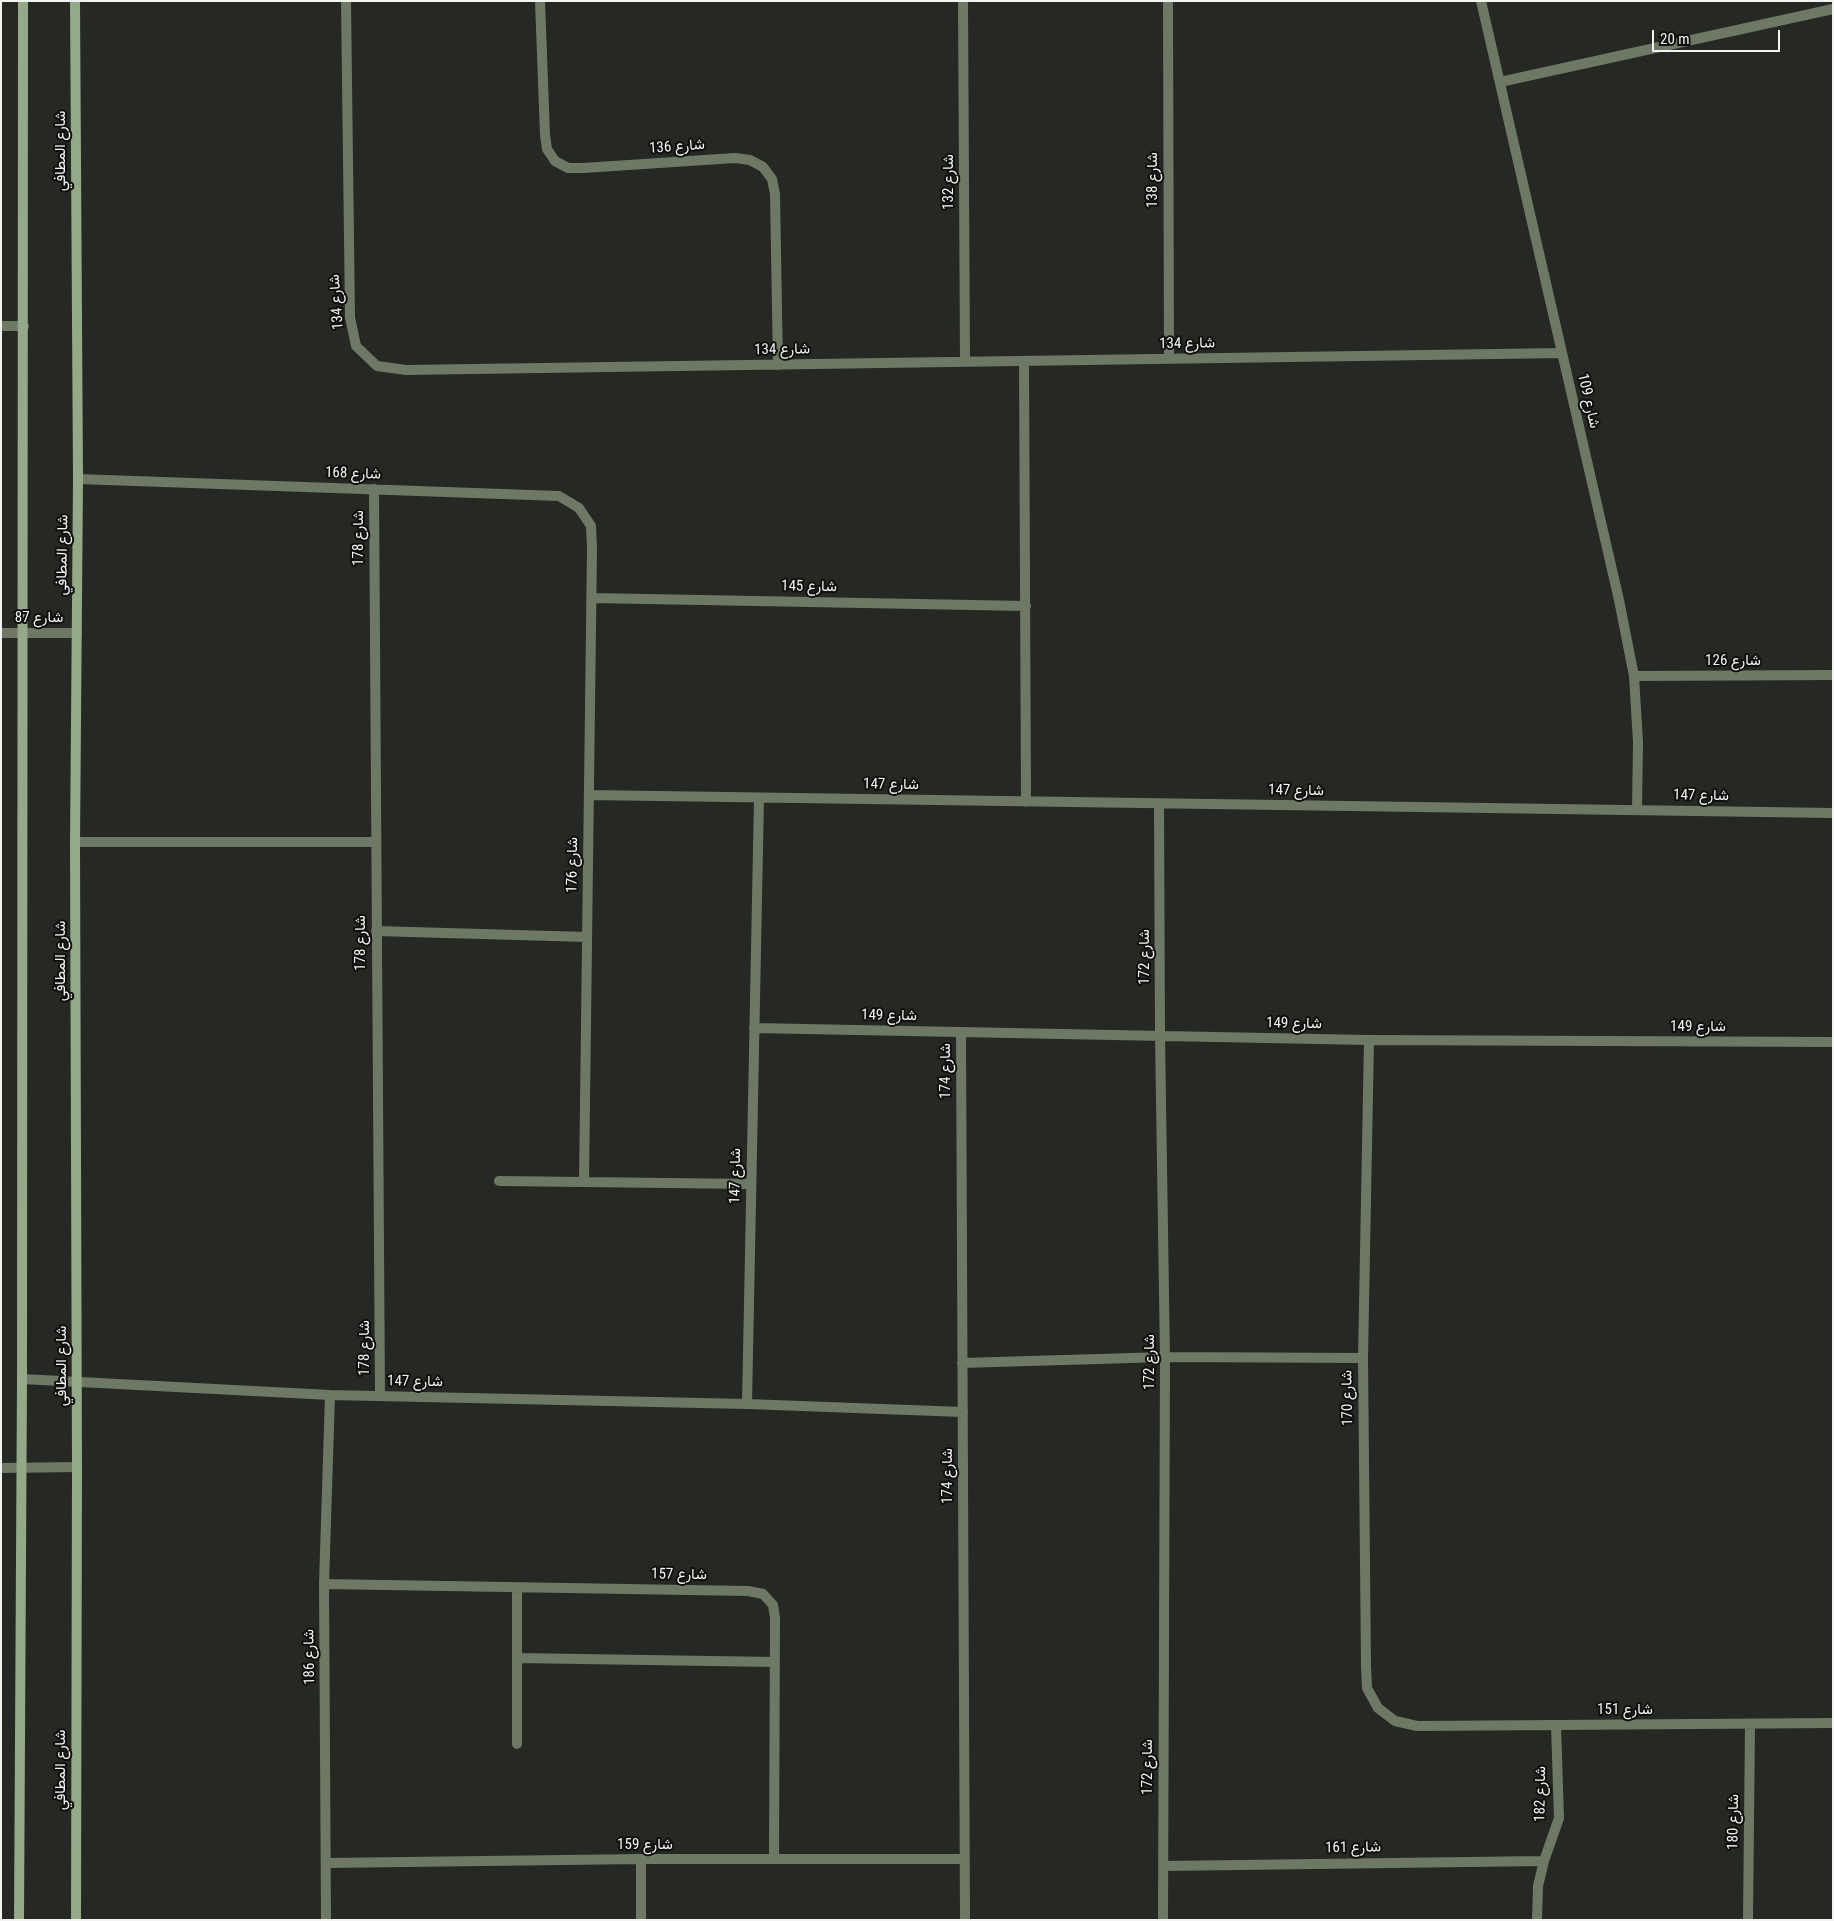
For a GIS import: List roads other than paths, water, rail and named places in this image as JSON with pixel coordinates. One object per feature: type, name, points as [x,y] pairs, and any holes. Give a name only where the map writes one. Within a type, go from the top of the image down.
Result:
[{"type":"street","points":[[19,1920],[22,1468],[23,1]]},
{"type":"street","name":"شارع المطافي","points":[[75,1],[78,479],[76,1920]]},
{"type":"street","name":"شارع 134","points":[[346,1],[350,317],[356,346],[377,366],[406,370],[1562,353]]},
{"type":"street","name":"شارع 136","points":[[540,1],[545,135],[547,149],[555,161],[568,168],[583,168],[734,158],[750,160],[763,167],[772,179],[775,194],[778,365]]},
{"type":"street","name":"شارع 132","points":[[963,1],[965,362]]},
{"type":"street","name":"شارع 138","points":[[1168,1],[1169,359]]},
{"type":"street","name":"شارع 109","points":[[1481,1],[1619,600],[1634,676],[1638,742],[1637,810]]},
{"type":"street","points":[[1500,82],[1833,9]]},
{"type":"street","points":[[1,326],[24,326]]},
{"type":"street","points":[[1024,361],[1026,802]]},
{"type":"street","name":"شارع 168","points":[[78,479],[559,496],[578,508],[591,526],[592,548]]},
{"type":"street","name":"شارع 178","points":[[374,489],[380,1396]]},
{"type":"street","name":"شارع 176","points":[[584,1182],[592,548]]},
{"type":"street","name":"شارع 145","points":[[592,598],[1026,606]]},
{"type":"street","name":"شارع 87","points":[[1,633],[77,633]]},
{"type":"street","name":"شارع 126","points":[[1634,676],[1833,675]]},
{"type":"street","name":"شارع 147","points":[[589,795],[1833,813]]},
{"type":"street","name":"شارع 147","points":[[747,1404],[759,798]]},
{"type":"street","name":"شارع 172","points":[[1159,804],[1160,1036],[1165,1357],[1163,1920]]},
{"type":"street","points":[[76,842],[376,842]]},
{"type":"street","points":[[376,931],[588,937]]},
{"type":"street","name":"شارع 149","points":[[754,1028],[1368,1040],[1833,1042]]},
{"type":"street","name":"شارع 174","points":[[961,1032],[965,1920]]},
{"type":"street","name":"شارع 170","points":[[1368,1040],[1363,1358],[1367,1688],[1378,1708],[1395,1722],[1417,1726]]},
{"type":"street","points":[[499,1181],[751,1184]]},
{"type":"street","points":[[962,1363],[1165,1357],[1363,1358]]},
{"type":"street","name":"شارع 147","points":[[22,1379],[380,1396],[747,1404],[963,1412]]},
{"type":"street","name":"شارع 186","points":[[326,1920],[324,1584],[330,1394]]},
{"type":"street","points":[[1,1468],[78,1467]]},
{"type":"street","name":"شارع 157","points":[[324,1584],[748,1591],[763,1594],[772,1604],[774,1612],[774,1860]]},
{"type":"street","points":[[517,1588],[517,1744]]},
{"type":"street","points":[[517,1658],[775,1662]]},
{"type":"street","name":"شارع 151","points":[[1417,1726],[1833,1723]]},
{"type":"street","name":"شارع 180","points":[[1748,1920],[1750,1724]]},
{"type":"street","name":"شارع 182","points":[[1537,1920],[1538,1886],[1544,1860],[1559,1818],[1556,1725]]},
{"type":"street","points":[[641,1859],[641,1920]]},
{"type":"street","name":"شارع 159","points":[[327,1863],[641,1859],[964,1860]]},
{"type":"street","name":"شارع 161","points":[[1163,1866],[1544,1860]]}]
